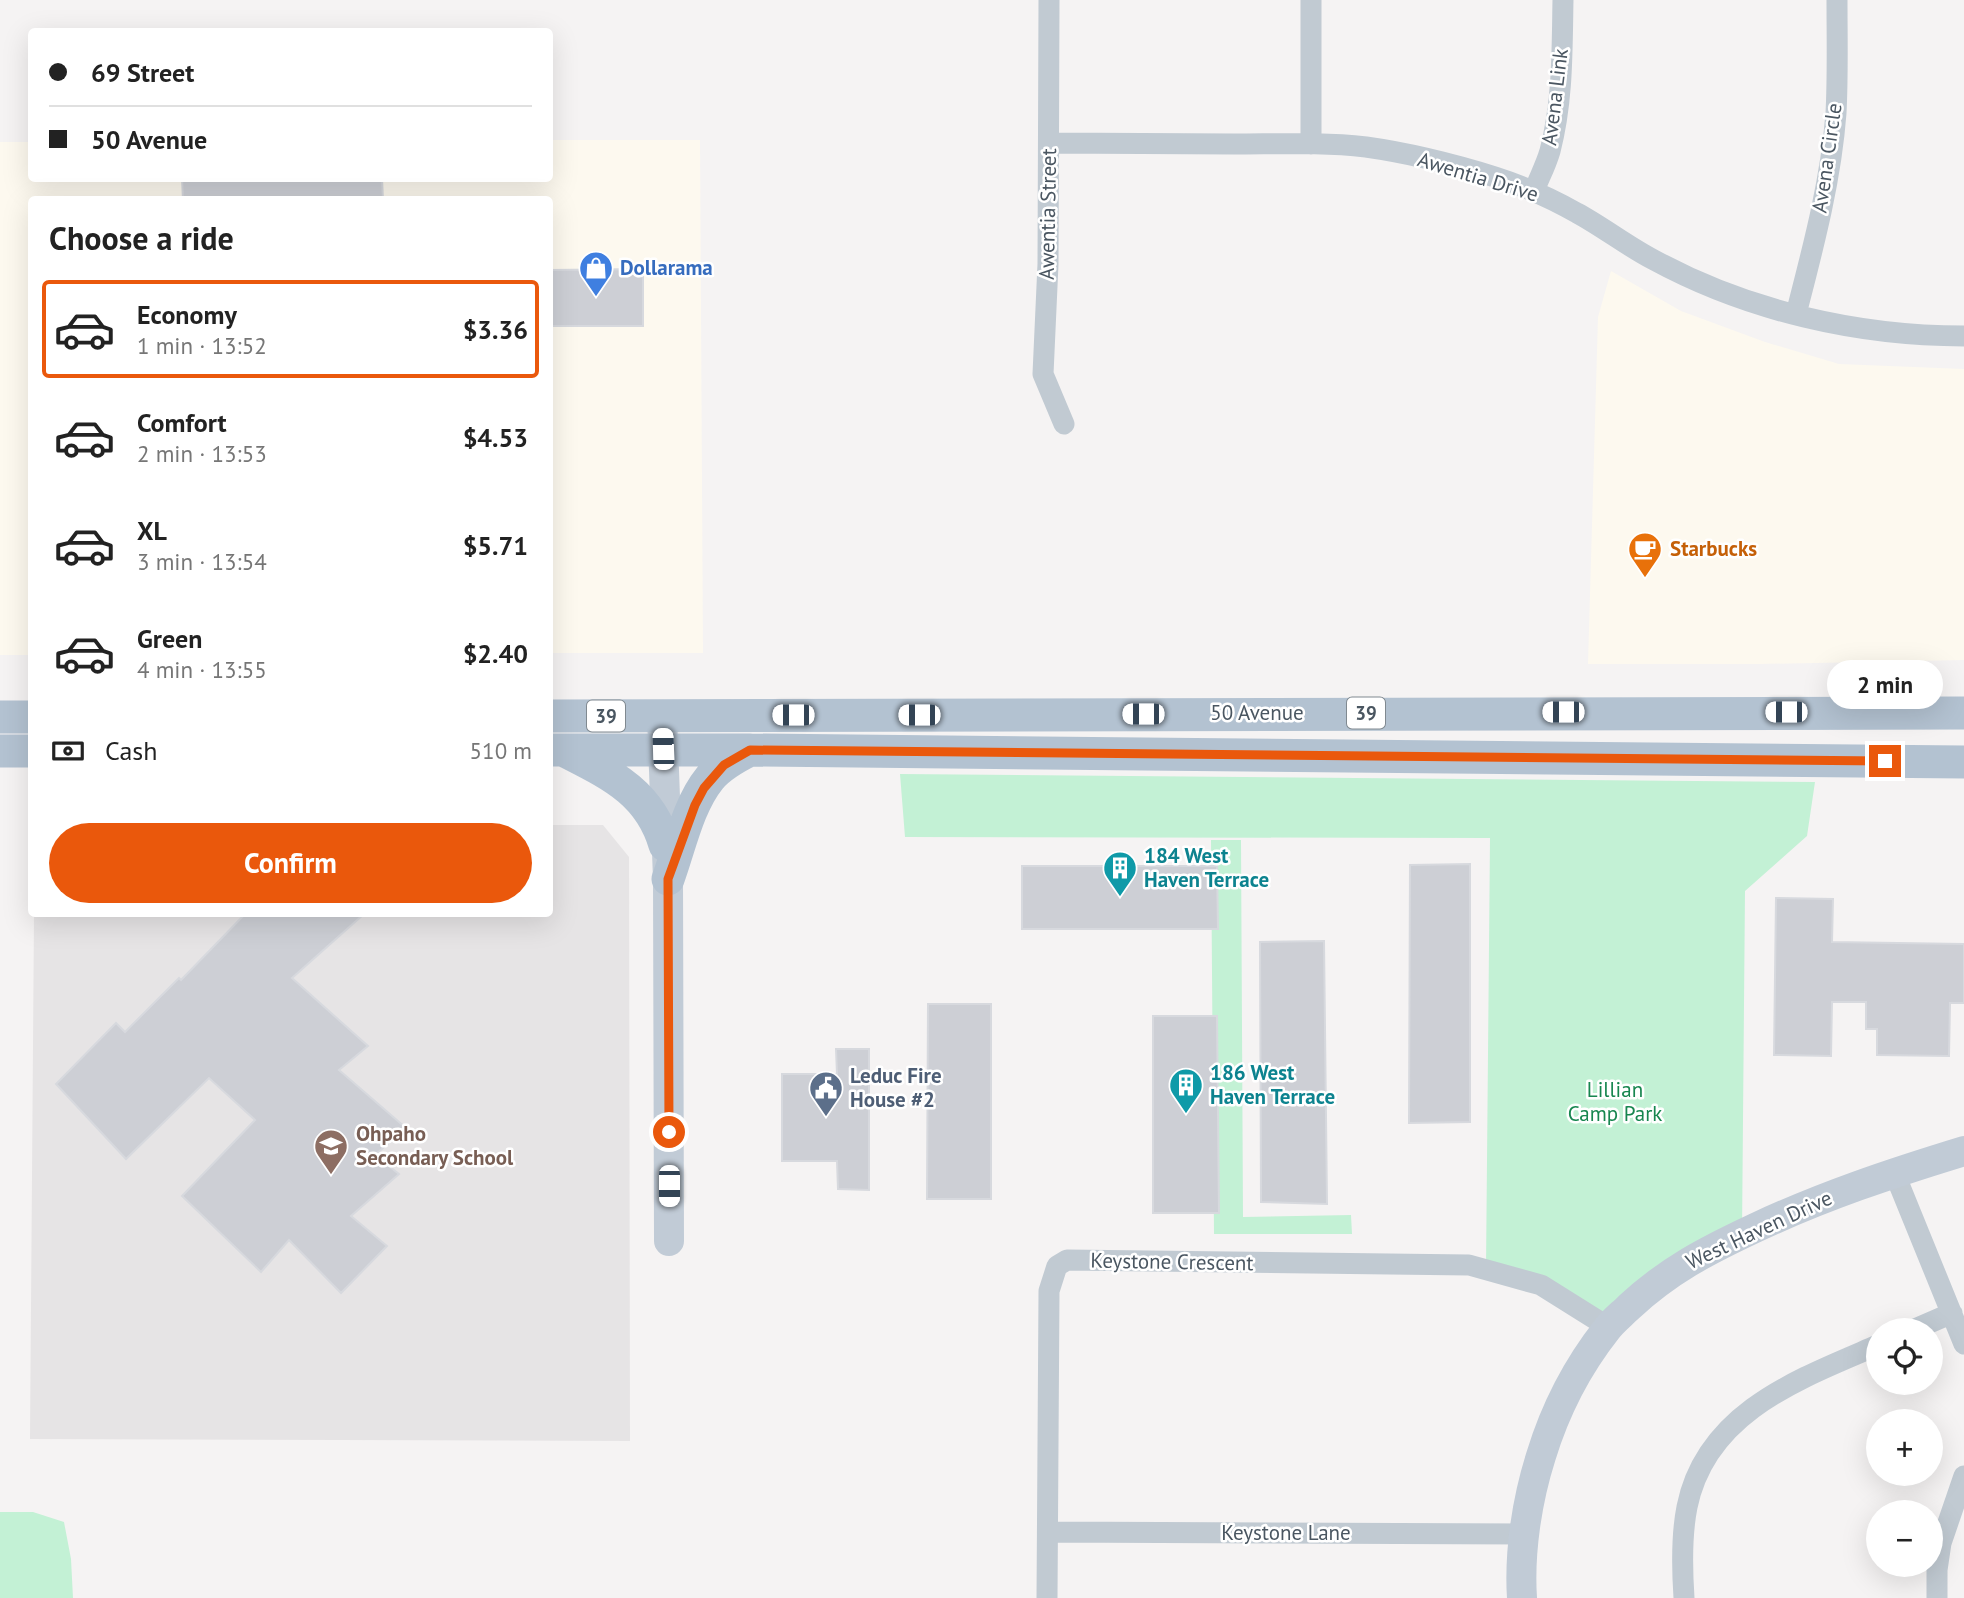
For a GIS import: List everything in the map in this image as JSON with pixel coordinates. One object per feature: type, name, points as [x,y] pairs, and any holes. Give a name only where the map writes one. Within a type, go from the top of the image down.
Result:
[{"type":"main road","name":"50 Avenue","points":[[553,716],[1964,713]]},
{"type":"main road","points":[[0,717],[28,717]]},
{"type":"main road","name":"50 Avenue","points":[[555,750],[1964,762]]},
{"type":"main road","points":[[555,750],[605,771],[630,789],[650,809],[660,825],[666,845]]},
{"type":"main road","points":[[668,879],[695,805],[704,788],[724,765],[750,750]]},
{"type":"main road","points":[[0,751],[28,751]]},
{"type":"street","name":"Awentia Street","points":[[1049,0],[1048,264],[1043,374],[1064,424]]},
{"type":"street","points":[[1311,0],[1311,144]]},
{"type":"street","name":"Avena Link","points":[[1534,191],[1549,153],[1558,112],[1562,74],[1563,0]]},
{"type":"street","name":"Avena Circle","points":[[1796,314],[1819,219],[1832,148],[1836,113],[1837,0]]},
{"type":"street","name":"Awentia Drive","points":[[1049,143],[1311,144],[1365,147],[1411,155],[1461,167],[1534,191],[1578,213],[1651,259],[1734,295],[1837,325],[1889,333],[1964,335]]},
{"type":"street","points":[[662,716],[668,879],[669,1241]]},
{"type":"street","name":"West Haven Drive","points":[[1522,1598],[1525,1534],[1533,1480],[1550,1427],[1573,1379],[1608,1328],[1655,1283],[1702,1253],[1809,1203],[1894,1172],[1964,1151]]},
{"type":"street","points":[[1894,1172],[1964,1344]]},
{"type":"street","name":"Keystone Crescent","points":[[1047,1598],[1049,1291],[1056,1266],[1067,1260],[1469,1265],[1541,1285],[1608,1328]]},
{"type":"street","points":[[1941,1318],[1952,1313]]},
{"type":"street","points":[[1684,1598],[1682,1563],[1686,1509],[1693,1484],[1717,1441],[1754,1405],[1808,1376],[1866,1350]]},
{"type":"street","points":[[1937,1598],[1941,1543],[1964,1476]]},
{"type":"street","name":"Keystone Lane","points":[[1048,1532],[1525,1534]]},
{"type":"shaded area","points":[[553,140],[700,140],[703,653],[553,653],[553,196],[28,196],[28,655],[0,655],[0,142],[28,142],[28,182],[553,182]]},
{"type":"shaded area","points":[[1611,271],[1681,311],[1765,342],[1839,364],[1964,369],[1964,660],[1588,664],[1598,317]]},
{"type":"shaded area","name":"Ohpaho Secondary School","points":[[553,825],[603,825],[629,857],[630,1441],[30,1439],[34,917],[553,917]]},
{"type":"green space","name":"Lillian Camp Park","points":[[900,774],[1815,782],[1807,836],[1745,891],[1742,1234],[1608,1327],[1486,1269],[1490,838],[905,837]]},
{"type":"green space","points":[[1211,840],[1241,840],[1243,1217],[1351,1215],[1352,1234],[1214,1234]]},
{"type":"green space","points":[[0,1512],[33,1512],[64,1522],[71,1559],[73,1598],[0,1598]]},
{"type":"building","points":[[182,182],[382,182],[383,196],[183,196]]},
{"type":"building","name":"Dollarama","points":[[643,269],[643,326],[553,326],[553,270]]},
{"type":"building","points":[[1470,864],[1470,1122],[1409,1123],[1410,865]]},
{"type":"building","name":"184 West Haven Terrace","points":[[1022,866],[1217,866],[1218,929],[1022,929]]},
{"type":"building","points":[[1776,898],[1833,899],[1832,942],[1964,944],[1964,1003],[1950,1003],[1949,1056],[1877,1055],[1877,1029],[1866,1029],[1866,1002],[1832,1002],[1831,1056],[1774,1055]]},
{"type":"building","name":"Ohpaho Secondary School","points":[[242,917],[361,917],[292,978],[368,1046],[339,1070],[406,1128],[375,1155],[399,1174],[351,1216],[387,1246],[341,1293],[289,1240],[261,1272],[182,1196],[255,1120],[209,1078],[126,1159],[56,1084],[116,1023],[125,1032],[179,978],[181,980]]},
{"type":"building","points":[[1324,941],[1327,1204],[1261,1202],[1260,942]]},
{"type":"building","points":[[928,1004],[991,1004],[991,1199],[927,1199]]},
{"type":"building","name":"186 West Haven Terrace","points":[[1153,1016],[1217,1016],[1219,1213],[1153,1213]]},
{"type":"building","name":"Leduc Fire House #2","points":[[836,1049],[869,1049],[869,1190],[838,1189],[837,1161],[782,1161],[782,1074],[837,1074]]},
{"type":"place","name":"Dollarama","points":[[596,298]]},
{"type":"place","name":"Starbucks","points":[[1645,579]]},
{"type":"place","name":"184 West Haven Terrace","points":[[1120,898]]},
{"type":"place","name":"186 West Haven Terrace","points":[[1186,1115]]},
{"type":"place","name":"Leduc Fire House #2","points":[[826,1118]]},
{"type":"place","name":"Ohpaho Secondary School","points":[[331,1176]]},
{"type":"route","points":[[669,1132],[668,879],[695,805],[704,788],[724,765],[750,750],[1885,761]]}]
